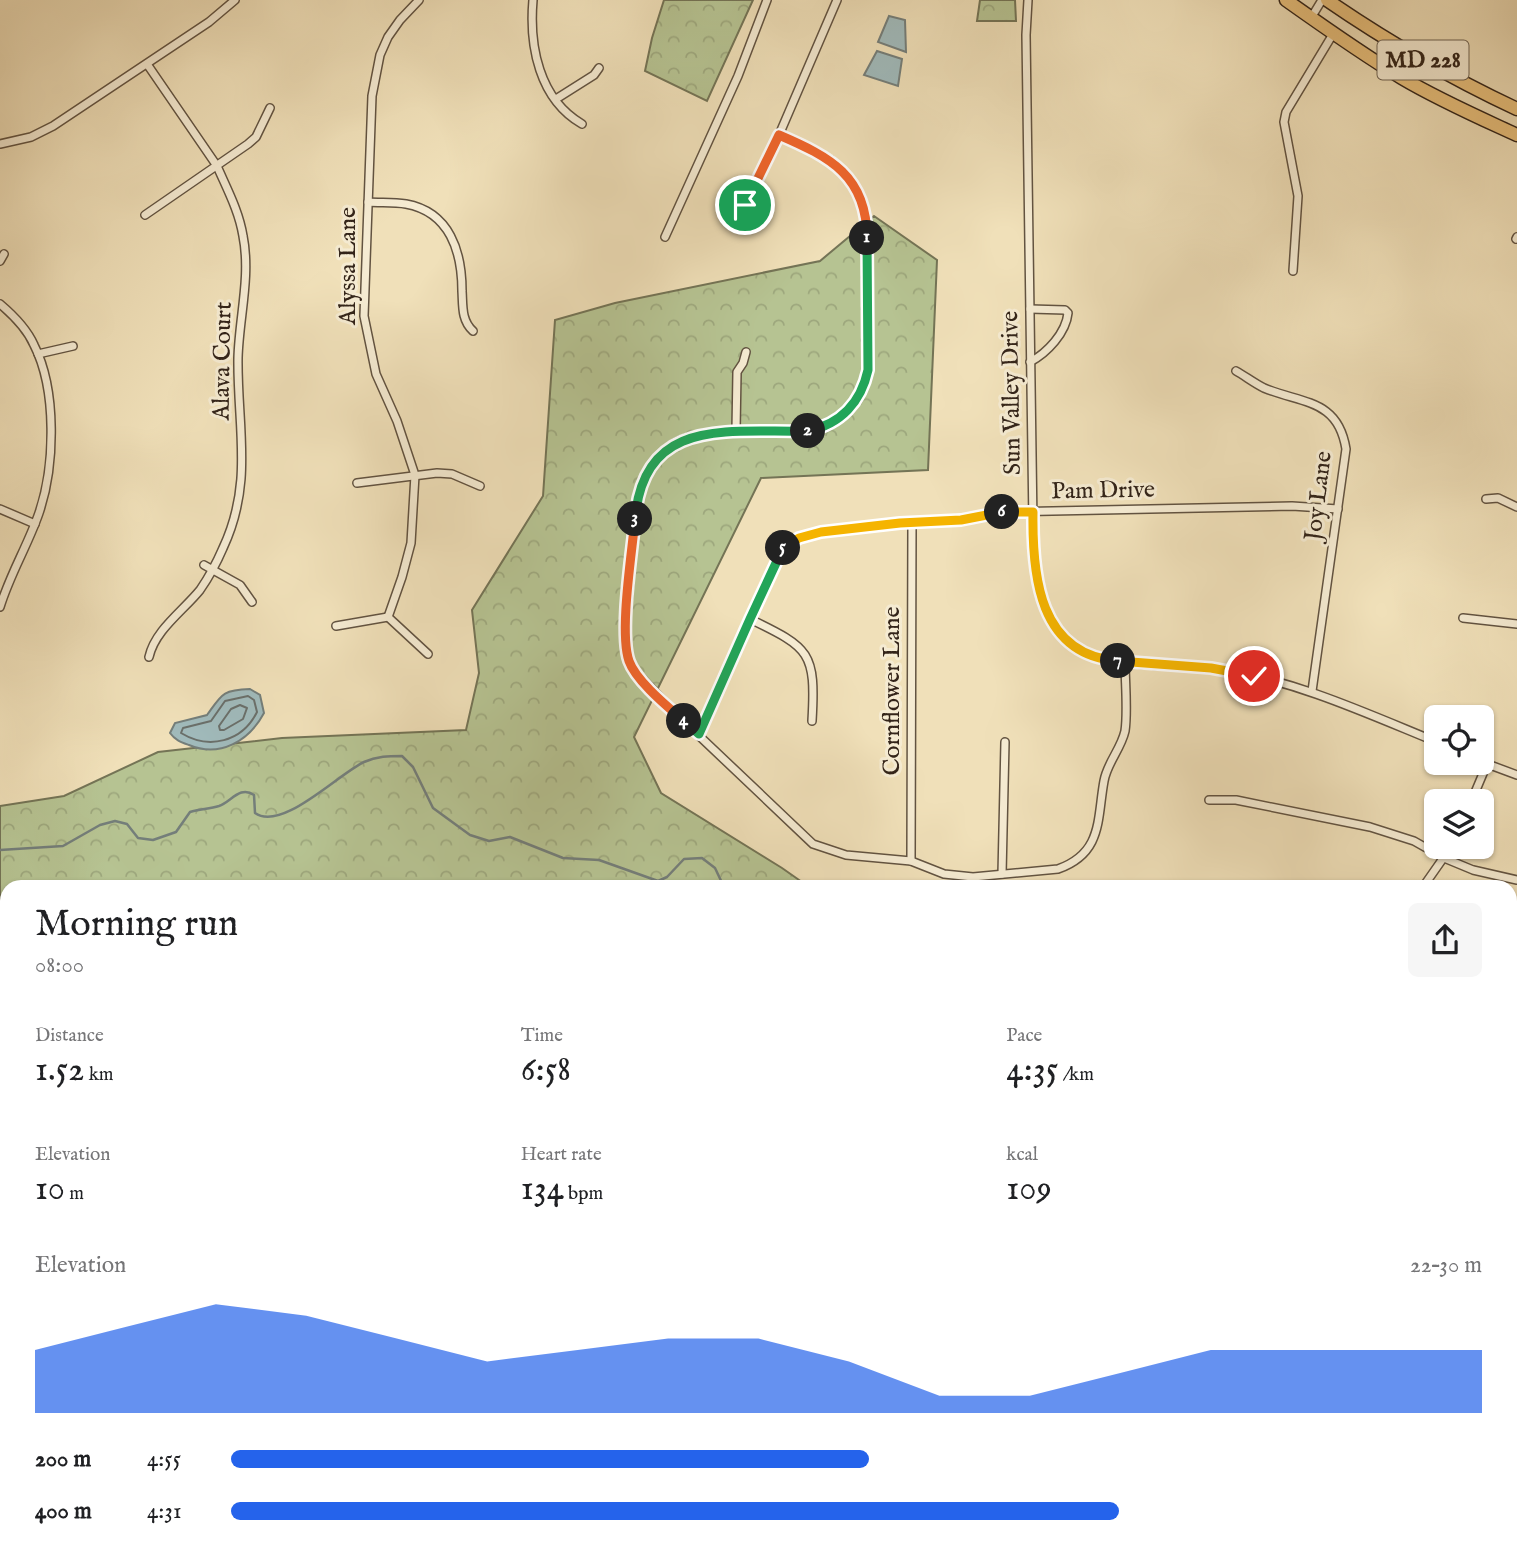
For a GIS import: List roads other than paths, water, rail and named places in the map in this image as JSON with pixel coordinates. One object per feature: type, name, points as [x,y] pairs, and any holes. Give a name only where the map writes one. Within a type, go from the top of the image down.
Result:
[{"type":"highway","name":"MD 228","points":[[1286,0],[1302,4],[1311,18],[1402,78],[1447,103],[1517,135]]},
{"type":"highway","name":"MD 228","points":[[1327,0],[1454,79],[1517,109]]},
{"type":"street","points":[[0,144],[42,132],[216,17],[235,0]]},
{"type":"street","name":"Alyssa Lane","points":[[388,617],[411,543],[415,475],[397,421],[376,374],[365,329],[363,297],[372,96],[380,55],[393,28],[419,0]]},
{"type":"street","points":[[533,0],[532,36],[536,60],[556,99],[567,113],[582,124]]},
{"type":"street","points":[[665,237],[738,76],[767,0]]},
{"type":"street","points":[[745,205],[779,135],[837,0]]},
{"type":"street","name":"Sun Valley Drive","points":[[1028,0],[1026,35],[1033,512],[1035,561],[1045,606],[1053,625],[1070,645],[1099,659],[1224,670],[1312,691],[1424,737]]},
{"type":"street","points":[[1311,18],[1322,0]]},
{"type":"street","points":[[1293,271],[1298,196],[1283,122],[1286,112],[1333,34]]},
{"type":"street","name":"Alava Court","points":[[147,64],[217,166],[240,221],[246,266],[238,365],[243,473],[231,530],[213,569],[200,589],[157,638],[149,657]]},
{"type":"street","points":[[556,99],[594,75],[599,68]]},
{"type":"street","points":[[145,215],[256,137],[270,108]]},
{"type":"street","points":[[779,135],[831,160],[851,182],[865,211],[868,370],[864,389],[845,414],[823,427],[810,431],[736,430],[704,433],[675,444],[652,464],[639,489],[625,635],[629,660],[645,683],[813,844],[846,855],[911,861],[944,874],[973,877],[1058,869],[1071,864],[1093,842],[1097,831],[1104,777],[1125,732],[1125,661]]},
{"type":"street","points":[[368,202],[415,207],[442,223],[454,241],[460,260],[464,317],[473,331]]},
{"type":"street","points":[[0,304],[24,328],[38,354],[49,399],[50,463],[35,524],[0,607]]},
{"type":"street","points":[[1030,309],[1065,310],[1068,313],[1066,324],[1048,348],[1030,362]]},
{"type":"street","points":[[38,354],[73,346]]},
{"type":"street","points":[[736,430],[737,372],[746,352]]},
{"type":"street","name":"Joy Lane","points":[[1236,371],[1263,387],[1320,407],[1336,419],[1344,433],[1346,449],[1312,691]]},
{"type":"street","points":[[357,483],[437,473],[452,474],[480,486]]},
{"type":"street","points":[[1486,499],[1498,498],[1517,507]]},
{"type":"street","name":"Pam Drive","points":[[699,734],[782,549],[799,538],[821,532],[961,520],[1002,512],[1292,506],[1338,509]]},
{"type":"street","points":[[0,509],[35,524]]},
{"type":"street","name":"Cornflower Lane","points":[[911,861],[912,523]]},
{"type":"street","points":[[204,565],[240,585],[252,602]]},
{"type":"street","points":[[335,626],[388,617],[428,654]]},
{"type":"street","points":[[1463,618],[1517,624]]},
{"type":"street","points":[[750,619],[790,638],[803,649],[810,665],[814,686],[812,721]]},
{"type":"street","points":[[1002,874],[1005,742]]},
{"type":"street","points":[[1494,766],[1517,775]]},
{"type":"street","points":[[1209,800],[1236,800],[1370,827],[1424,847]]},
{"type":"street","points":[[1428,880],[1443,859]]},
{"type":"street","points":[[1447,859],[1484,873],[1517,880]]},
{"type":"water","points":[[889,16],[905,20],[906,52],[878,42]]},
{"type":"water","points":[[877,51],[902,59],[898,86],[864,75]]},
{"type":"water","points":[[250,689],[260,695],[264,713],[242,739],[222,748],[201,749],[181,742],[170,733],[175,723],[207,715],[224,694]]},
{"type":"waterway","points":[[0,850],[63,846],[100,825],[115,821],[127,824],[138,838],[153,840],[176,832],[190,812],[219,806],[244,792],[254,795],[255,813],[266,817],[280,815],[310,799],[364,762],[378,757],[402,756],[413,767],[433,808],[470,835],[489,841],[510,837],[563,858],[599,860],[655,880]]},
{"type":"waterway","points":[[660,880],[667,877],[684,859],[702,858],[715,868],[721,880]]}]
